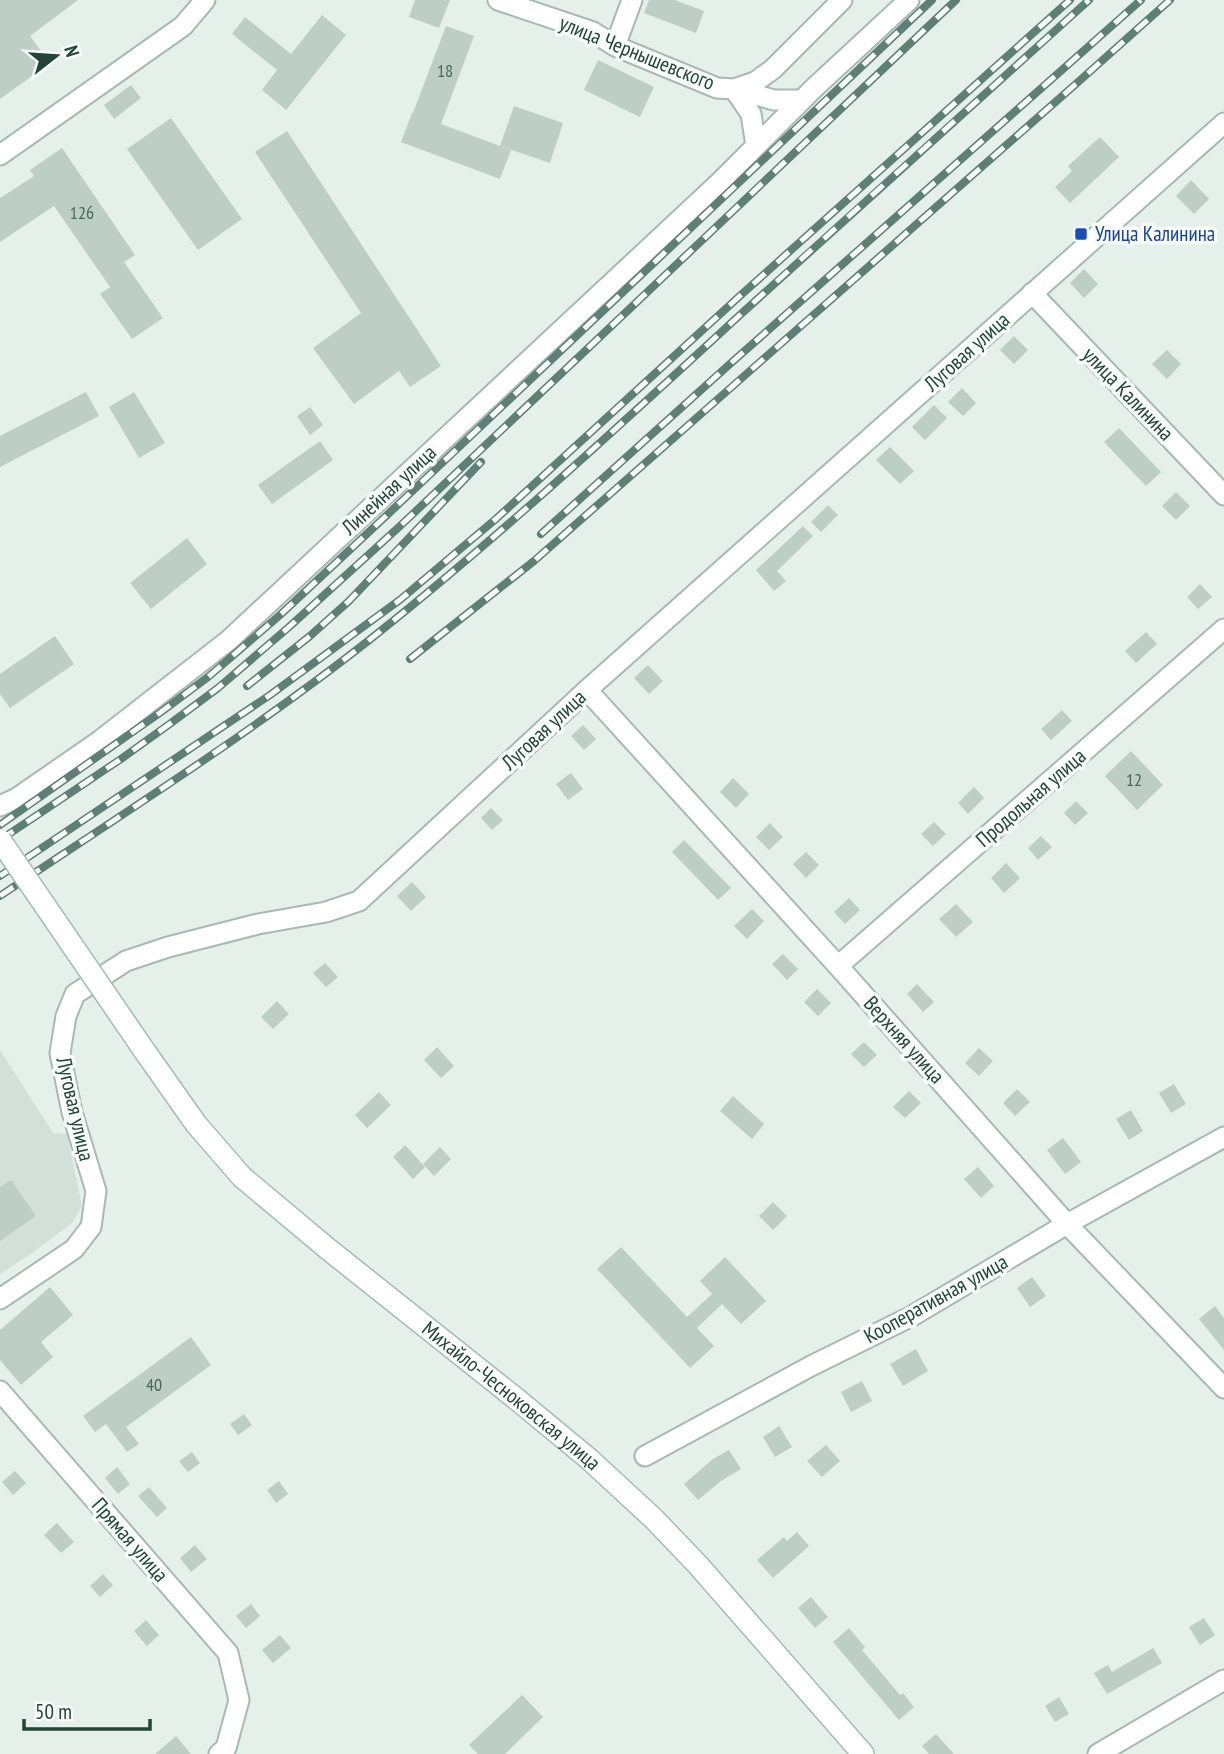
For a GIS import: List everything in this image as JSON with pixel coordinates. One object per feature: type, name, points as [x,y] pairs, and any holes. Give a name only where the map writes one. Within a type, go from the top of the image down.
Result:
[{"type":"street","points":[[0,155],[183,26],[205,0]]},
{"type":"street","name":"улица Чернышевского","points":[[498,0],[593,32],[615,46],[717,88],[734,89],[755,82],[773,69],[842,0]]},
{"type":"street","points":[[615,46],[632,0]]},
{"type":"street","name":"Линейная улица","points":[[0,806],[98,742],[229,640],[719,183],[801,100],[909,0]]},
{"type":"street","points":[[734,89],[774,100],[801,100]]},
{"type":"street","points":[[734,89],[751,114],[756,146]]},
{"type":"street","name":"Луговая улица","points":[[0,1299],[74,1249],[91,1227],[96,1191],[72,1112],[61,1053],[66,1016],[75,995],[126,961],[168,947],[258,924],[326,912],[359,901],[587,690],[1224,123]]},
{"type":"street","name":"улица Калинина","points":[[1032,293],[1224,495]]},
{"type":"street","name":"Продольная улица","points":[[838,966],[1224,629]]},
{"type":"street","name":"Верхняя улица","points":[[587,690],[838,966],[1067,1224],[1224,1388]]},
{"type":"street","name":"Михайло-Чесноковская улица","points":[[0,840],[196,1124],[242,1177],[589,1459],[654,1519],[698,1565],[863,1754]]},
{"type":"street","name":"Кооперативная улица","points":[[645,1456],[912,1316],[1067,1224],[1224,1137]]},
{"type":"street","name":"Прямая улица","points":[[0,1391],[228,1653],[239,1700],[226,1748],[219,1754]]},
{"type":"street","points":[[1098,1754],[1224,1680]]},
{"type":"shaded area","points":[[0,1050],[53,1133],[67,1134],[82,1206],[72,1223],[0,1274]]},
{"type":"building","points":[[0,0],[78,0],[30,36],[50,63],[0,99]]},
{"type":"building","points":[[415,0],[450,0],[439,28],[409,17]]},
{"type":"building","points":[[649,0],[675,0],[704,11],[696,33],[644,13]]},
{"type":"building","points":[[322,15],[346,35],[286,110],[262,90],[277,70],[232,34],[245,17],[291,54]]},
{"type":"building","points":[[446,26],[474,36],[441,124],[511,150],[500,179],[401,142]]},
{"type":"building","points":[[598,60],[654,87],[640,117],[584,90]]},
{"type":"building","points":[[131,85],[141,98],[114,119],[104,105]]},
{"type":"building","points":[[514,106],[563,123],[550,163],[500,146]]},
{"type":"building","points":[[171,118],[242,219],[198,250],[127,149]]},
{"type":"building","points":[[287,131],[441,366],[410,387],[399,371],[354,404],[313,348],[361,313],[255,152]]},
{"type":"building","points":[[1100,137],[1119,157],[1070,203],[1055,187],[1072,171],[1068,166]]},
{"type":"building","points":[[62,148],[135,255],[124,262],[163,318],[132,339],[100,294],[110,287],[54,206],[0,242],[0,198],[34,176],[30,170]]},
{"type":"building","points":[[1191,180],[1209,199],[1194,214],[1176,196]]},
{"type":"building","points":[[1084,269],[1098,284],[1084,298],[1070,283]]},
{"type":"building","points":[[1014,336],[1028,350],[1014,364],[1000,350]]},
{"type":"building","points":[[1167,350],[1181,364],[1167,379],[1152,364]]},
{"type":"building","points":[[962,388],[976,403],[963,416],[948,402]]},
{"type":"building","points":[[86,392],[99,416],[0,467],[0,436]]},
{"type":"building","points":[[134,392],[165,443],[139,458],[109,407]]},
{"type":"building","points":[[934,405],[947,418],[925,440],[912,427]]},
{"type":"building","points":[[310,407],[323,425],[310,435],[297,416]]},
{"type":"building","points":[[1119,428],[1161,472],[1146,486],[1104,442]]},
{"type":"building","points":[[320,441],[333,460],[272,504],[258,485]]},
{"type":"building","points":[[890,447],[914,471],[900,484],[876,460]]},
{"type":"building","points":[[1176,492],[1190,506],[1176,520],[1162,506]]},
{"type":"building","points":[[828,505],[838,515],[821,532],[811,522]]},
{"type":"building","points":[[803,526],[813,536],[777,571],[786,581],[774,591],[756,570]]},
{"type":"building","points":[[187,538],[207,564],[151,609],[130,583]]},
{"type":"building","points":[[1200,584],[1212,597],[1198,609],[1187,597]]},
{"type":"building","points":[[1146,632],[1157,644],[1136,663],[1125,651]]},
{"type":"building","points":[[55,636],[74,664],[10,708],[0,694],[0,674]]},
{"type":"building","points":[[648,665],[663,681],[649,694],[634,678]]},
{"type":"building","points":[[1062,710],[1072,721],[1051,740],[1041,729]]},
{"type":"building","points":[[583,725],[596,739],[584,750],[571,736]]},
{"type":"building","points":[[1131,751],[1163,785],[1137,810],[1105,776]]},
{"type":"building","points":[[571,773],[583,789],[568,800],[556,784]]},
{"type":"building","points":[[733,778],[749,794],[736,808],[720,792]]},
{"type":"building","points":[[974,787],[984,798],[968,814],[958,803]]},
{"type":"building","points":[[1076,801],[1088,813],[1075,825],[1064,813]]},
{"type":"building","points":[[491,808],[503,820],[492,830],[481,818]]},
{"type":"building","points":[[934,822],[946,834],[933,846],[921,834]]},
{"type":"building","points":[[770,823],[783,837],[769,850],[756,837]]},
{"type":"building","points":[[1041,836],[1052,847],[1038,860],[1028,848]]},
{"type":"building","points":[[684,840],[731,888],[718,900],[672,852]]},
{"type":"building","points":[[806,852],[819,865],[806,878],[793,864]]},
{"type":"building","points":[[1006,863],[1020,878],[1004,893],[991,878]]},
{"type":"building","points":[[412,882],[426,897],[411,911],[397,896]]},
{"type":"building","points":[[849,898],[860,910],[845,924],[834,912]]},
{"type":"building","points":[[956,904],[973,922],[956,937],[939,919]]},
{"type":"building","points":[[752,909],[764,921],[747,939],[734,926]]},
{"type":"building","points":[[783,954],[798,969],[787,980],[772,964]]},
{"type":"building","points":[[325,963],[338,977],[326,987],[313,973]]},
{"type":"building","points":[[917,984],[934,1002],[923,1012],[907,994]]},
{"type":"building","points":[[817,989],[831,1003],[818,1016],[804,1002]]},
{"type":"building","points":[[277,1001],[289,1014],[273,1029],[261,1017]]},
{"type":"building","points":[[864,1042],[877,1055],[864,1067],[851,1054]]},
{"type":"building","points":[[437,1047],[454,1066],[441,1078],[424,1060]]},
{"type":"building","points":[[979,1048],[993,1061],[979,1076],[965,1063]]},
{"type":"building","points":[[1174,1084],[1186,1104],[1171,1113],[1159,1093]]},
{"type":"building","points":[[1017,1089],[1030,1102],[1015,1116],[1003,1103]]},
{"type":"building","points":[[909,1091],[921,1103],[905,1118],[893,1107]]},
{"type":"building","points":[[379,1092],[391,1105],[367,1128],[355,1115]]},
{"type":"building","points":[[733,1096],[764,1124],[752,1139],[720,1111]]},
{"type":"building","points":[[1131,1110],[1143,1131],[1129,1140],[1116,1119]]},
{"type":"building","points":[[1063,1138],[1081,1162],[1065,1174],[1047,1150]]},
{"type":"building","points":[[405,1145],[425,1167],[413,1179],[393,1157]]},
{"type":"building","points":[[440,1147],[451,1159],[434,1176],[423,1164]]},
{"type":"building","points":[[978,1167],[994,1186],[981,1198],[964,1179]]},
{"type":"building","points":[[11,1180],[36,1216],[0,1241],[0,1187]]},
{"type":"building","points":[[773,1202],[787,1216],[773,1230],[759,1216]]},
{"type":"building","points":[[621,1247],[687,1317],[712,1294],[700,1281],[725,1257],[766,1301],[741,1324],[722,1304],[697,1328],[714,1346],[690,1368],[597,1269]]},
{"type":"building","points":[[1032,1277],[1046,1296],[1030,1307],[1017,1288]]},
{"type":"building","points":[[50,1287],[73,1315],[41,1342],[53,1357],[21,1385],[0,1360],[0,1330]]},
{"type":"building","points":[[1215,1306],[1224,1318],[1224,1350],[1199,1319]]},
{"type":"building","points":[[191,1337],[211,1365],[126,1427],[139,1444],[127,1452],[106,1424],[95,1432],[83,1416]]},
{"type":"building","points":[[916,1349],[928,1371],[903,1386],[890,1364]]},
{"type":"building","points":[[862,1381],[872,1401],[851,1412],[841,1392]]},
{"type":"building","points":[[244,1414],[252,1425],[238,1435],[230,1424]]},
{"type":"building","points":[[779,1426],[792,1447],[775,1457],[763,1437]]},
{"type":"building","points":[[826,1445],[840,1461],[822,1477],[807,1461]]},
{"type":"building","points":[[729,1450],[741,1469],[698,1500],[684,1484],[713,1459]]},
{"type":"building","points":[[192,1452],[200,1463],[188,1472],[179,1461]]},
{"type":"building","points":[[117,1467],[130,1484],[118,1494],[105,1478]]},
{"type":"building","points":[[15,1471],[26,1483],[13,1495],[2,1482]]},
{"type":"building","points":[[279,1481],[288,1494],[276,1503],[267,1490]]},
{"type":"building","points":[[149,1487],[167,1508],[157,1517],[138,1496]]},
{"type":"building","points":[[57,1523],[74,1542],[61,1553],[44,1535]]},
{"type":"building","points":[[797,1532],[809,1546],[773,1578],[757,1560],[784,1537],[787,1541]]},
{"type":"building","points":[[195,1545],[207,1559],[191,1572],[180,1558]]},
{"type":"building","points":[[103,1574],[113,1585],[100,1597],[90,1586]]},
{"type":"building","points":[[811,1597],[828,1617],[815,1628],[798,1608]]},
{"type":"building","points":[[251,1604],[260,1616],[246,1628],[236,1616]]},
{"type":"building","points":[[1204,1618],[1215,1635],[1200,1645],[1189,1627]]},
{"type":"building","points":[[146,1620],[159,1635],[147,1646],[134,1631]]},
{"type":"building","points":[[849,1628],[865,1647],[862,1650],[900,1695],[903,1693],[914,1707],[899,1720],[833,1642]]},
{"type":"building","points":[[280,1635],[291,1648],[273,1663],[262,1650]]},
{"type":"building","points":[[1153,1648],[1162,1663],[1107,1694],[1094,1673],[1108,1665],[1112,1672]]},
{"type":"building","points":[[522,1695],[543,1717],[505,1754],[478,1754],[469,1745]]},
{"type":"building","points":[[1059,1697],[1069,1714],[1055,1722],[1045,1706]]},
{"type":"building","points":[[936,1734],[954,1754],[929,1754],[922,1746]]},
{"type":"building","points":[[176,1736],[191,1754],[155,1754]]},
{"type":"railway","points":[[0,825],[208,677],[280,615],[932,0]]},
{"type":"railway","points":[[0,840],[171,723],[218,688],[289,627],[399,527],[956,0]]},
{"type":"railway","points":[[0,876],[270,695],[401,599],[497,518],[1070,0]]},
{"type":"railway","points":[[0,896],[279,708],[416,602],[558,481],[1089,0]]},
{"type":"railway","points":[[541,534],[1141,0]]},
{"type":"railway","points":[[410,659],[534,561],[1170,0]]},
{"type":"railway","points":[[247,686],[349,601],[481,462]]},
{"type":"place","name":"Улица Калинина","points":[[1081,234]]}]
